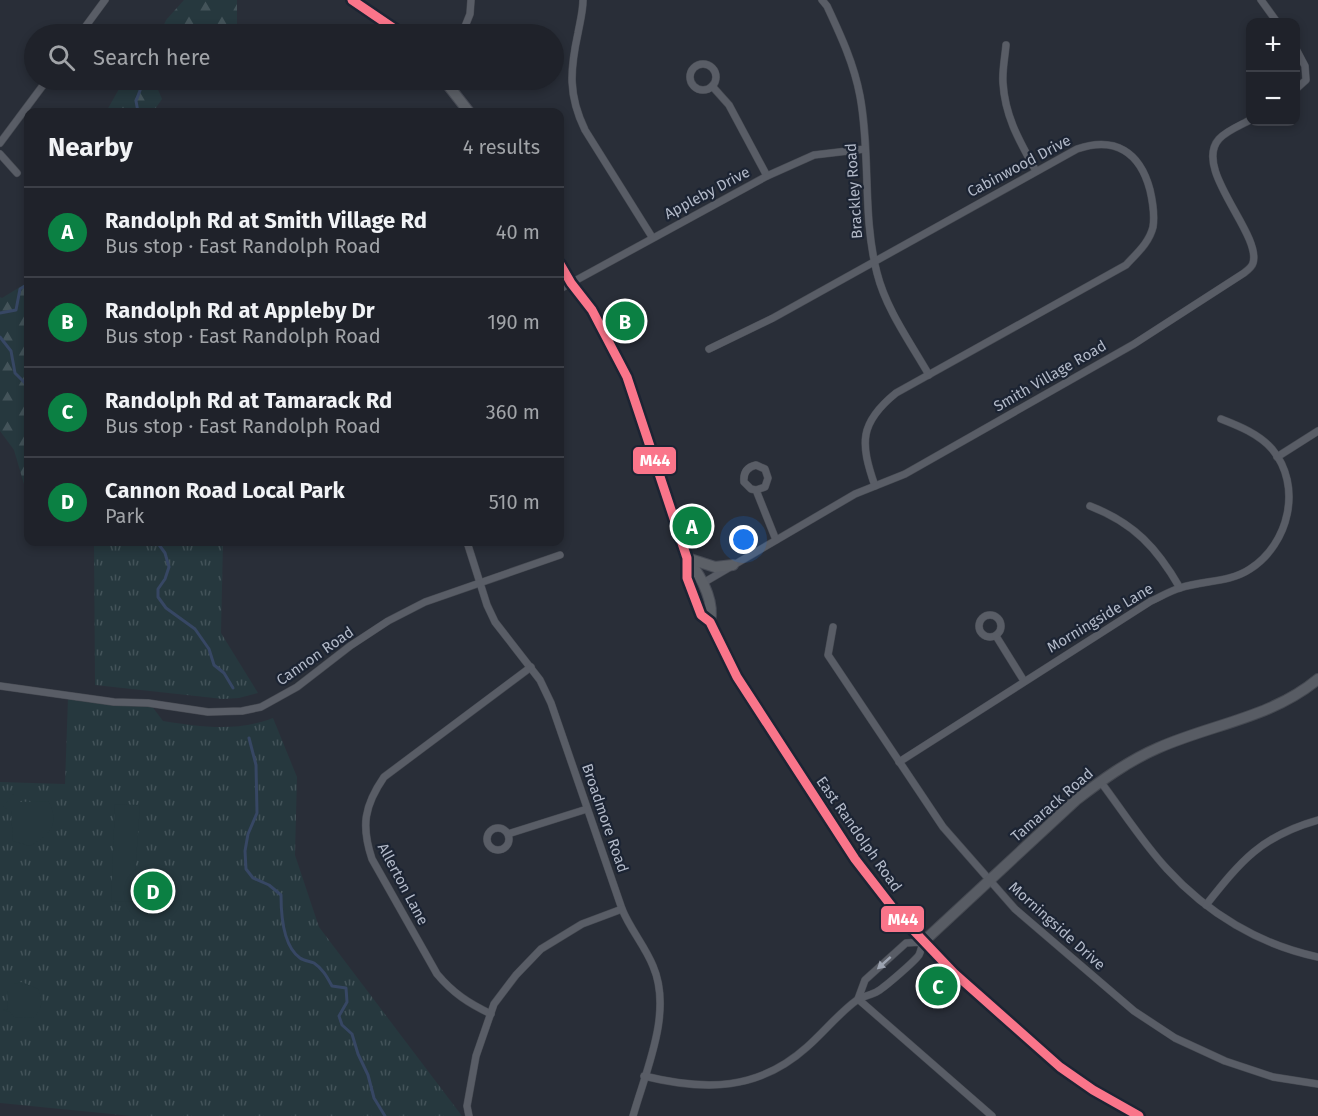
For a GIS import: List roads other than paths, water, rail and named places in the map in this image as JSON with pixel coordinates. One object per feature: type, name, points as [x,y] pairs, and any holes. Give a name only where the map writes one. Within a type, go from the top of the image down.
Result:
[{"type":"main road","points":[[352,0],[387,24]]},
{"type":"main road","points":[[452,90],[466,108]]},
{"type":"main road","name":"East Randolph Road","points":[[564,271],[592,310],[627,377],[687,558],[687,578],[701,615],[710,622],[737,677],[855,859],[896,912],[962,980],[1060,1067],[1093,1090],[1139,1116]]},
{"type":"main road","points":[[687,558],[707,566],[733,565]]},
{"type":"main road","name":"East Randolph Road","points":[[687,558],[700,575],[713,610],[710,622]]},
{"type":"street","points":[[87,24],[105,0]]},
{"type":"street","points":[[466,24],[470,14],[471,0]]},
{"type":"street","points":[[583,0],[572,64],[572,88],[577,113],[585,130],[652,237]]},
{"type":"street","name":"Brackley Road","points":[[822,0],[850,56],[860,97],[865,149],[867,220],[877,275],[891,310],[929,375]]},
{"type":"street","points":[[1261,0],[1274,18]]},
{"type":"street","points":[[1006,45],[1002,81],[1005,105],[1013,130],[1036,171]]},
{"type":"street","points":[[1300,57],[1305,66],[1306,80],[1300,85]]},
{"type":"street","points":[[712,86],[729,105],[767,176]]},
{"type":"street","points":[[26,108],[40,90]]},
{"type":"street","points":[[0,143],[24,111]]},
{"type":"street","name":"Smith Village Road","points":[[703,583],[855,494],[905,474],[1134,344],[1244,273],[1253,265],[1254,255],[1251,244],[1223,191],[1215,169],[1213,154],[1218,140],[1246,123]]},
{"type":"street","name":"Cabinwood Drive","points":[[709,350],[773,318],[1077,149],[1093,144],[1118,147],[1130,155],[1139,163],[1147,179],[1154,206],[1153,228],[1146,244],[1126,265],[896,393],[880,406],[868,425],[865,441],[865,458],[874,486]]},
{"type":"street","name":"Appleby Drive","points":[[571,283],[767,176],[814,155],[865,149]]},
{"type":"street","points":[[0,154],[17,173]]},
{"type":"street","points":[[564,287],[571,283]]},
{"type":"street","name":"Morningside Lane","points":[[898,762],[1151,601],[1180,588],[1225,580],[1249,570],[1265,558],[1279,540],[1288,515],[1288,491],[1283,466],[1271,447],[1249,430],[1221,419]]},
{"type":"street","points":[[1277,457],[1318,431]]},
{"type":"street","points":[[756,490],[776,540]]},
{"type":"street","points":[[1090,506],[1118,518],[1146,540],[1167,565],[1180,588]]},
{"type":"street","name":"Broadmore Road","points":[[467,546],[495,622],[540,680],[551,703],[622,909],[628,924],[653,966],[660,991],[660,1024],[633,1116]]},
{"type":"street","name":"Cannon Road","points":[[0,686],[208,712],[242,711],[261,707],[297,687],[350,646],[388,621],[425,602],[560,555]]},
{"type":"street","name":"Morningside Drive","points":[[832,627],[828,655],[943,827],[1015,909],[1125,1004],[1175,1038],[1225,1061],[1273,1077],[1318,1084]]},
{"type":"street","points":[[996,636],[1024,681]]},
{"type":"street","name":"Allerton Lane","points":[[491,1014],[468,1003],[451,991],[437,974],[372,859],[366,843],[365,819],[373,794],[384,777],[531,668]]},
{"type":"street","name":"Tamarack Road","points":[[644,1076],[675,1083],[724,1086],[748,1081],[781,1066],[798,1054],[858,999],[879,991],[919,954],[923,942],[1076,800],[1100,782],[1159,747],[1265,711],[1303,692],[1318,680]]},
{"type":"street","points":[[1100,782],[1167,869],[1206,905],[1240,930],[1289,951],[1318,957]]},
{"type":"street","points":[[508,834],[587,809]]},
{"type":"street","points":[[1206,905],[1240,862],[1265,842],[1281,833],[1318,820]]},
{"type":"street","points":[[470,1116],[467,1106],[476,1056],[494,1004],[516,975],[541,950],[582,924],[622,909]]},
{"type":"street","name":"Tamarack Road","points":[[858,999],[865,980],[906,943],[923,942]]},
{"type":"street","points":[[858,999],[992,1116]]},
{"type":"waterway","points":[[137,108],[136,101],[140,90]]},
{"type":"waterway","points":[[0,313],[16,310],[20,289],[24,286]]},
{"type":"waterway","points":[[0,337],[11,351],[15,373],[24,382]]},
{"type":"waterway","points":[[160,546],[165,553],[169,567],[158,589],[158,597],[166,608],[195,629],[209,649],[214,665],[224,673],[233,688]]},
{"type":"waterway","points":[[249,738],[256,765],[257,813],[248,834],[245,851],[246,869],[253,878],[269,885],[281,895],[284,930],[294,953],[317,965],[332,986],[346,988],[347,1002],[339,1016],[342,1025],[352,1034],[368,1075],[374,1098],[385,1116]]},
{"type":"place","name":"Randolph Rd at Appleby Dr","points":[[625,321]]},
{"type":"place","name":"Randolph Rd at Smith Village Rd","points":[[692,526]]},
{"type":"place","name":"Cannon Road Local Park","points":[[153,891]]},
{"type":"place","name":"Randolph Rd at Tamarack Rd","points":[[938,986]]}]
